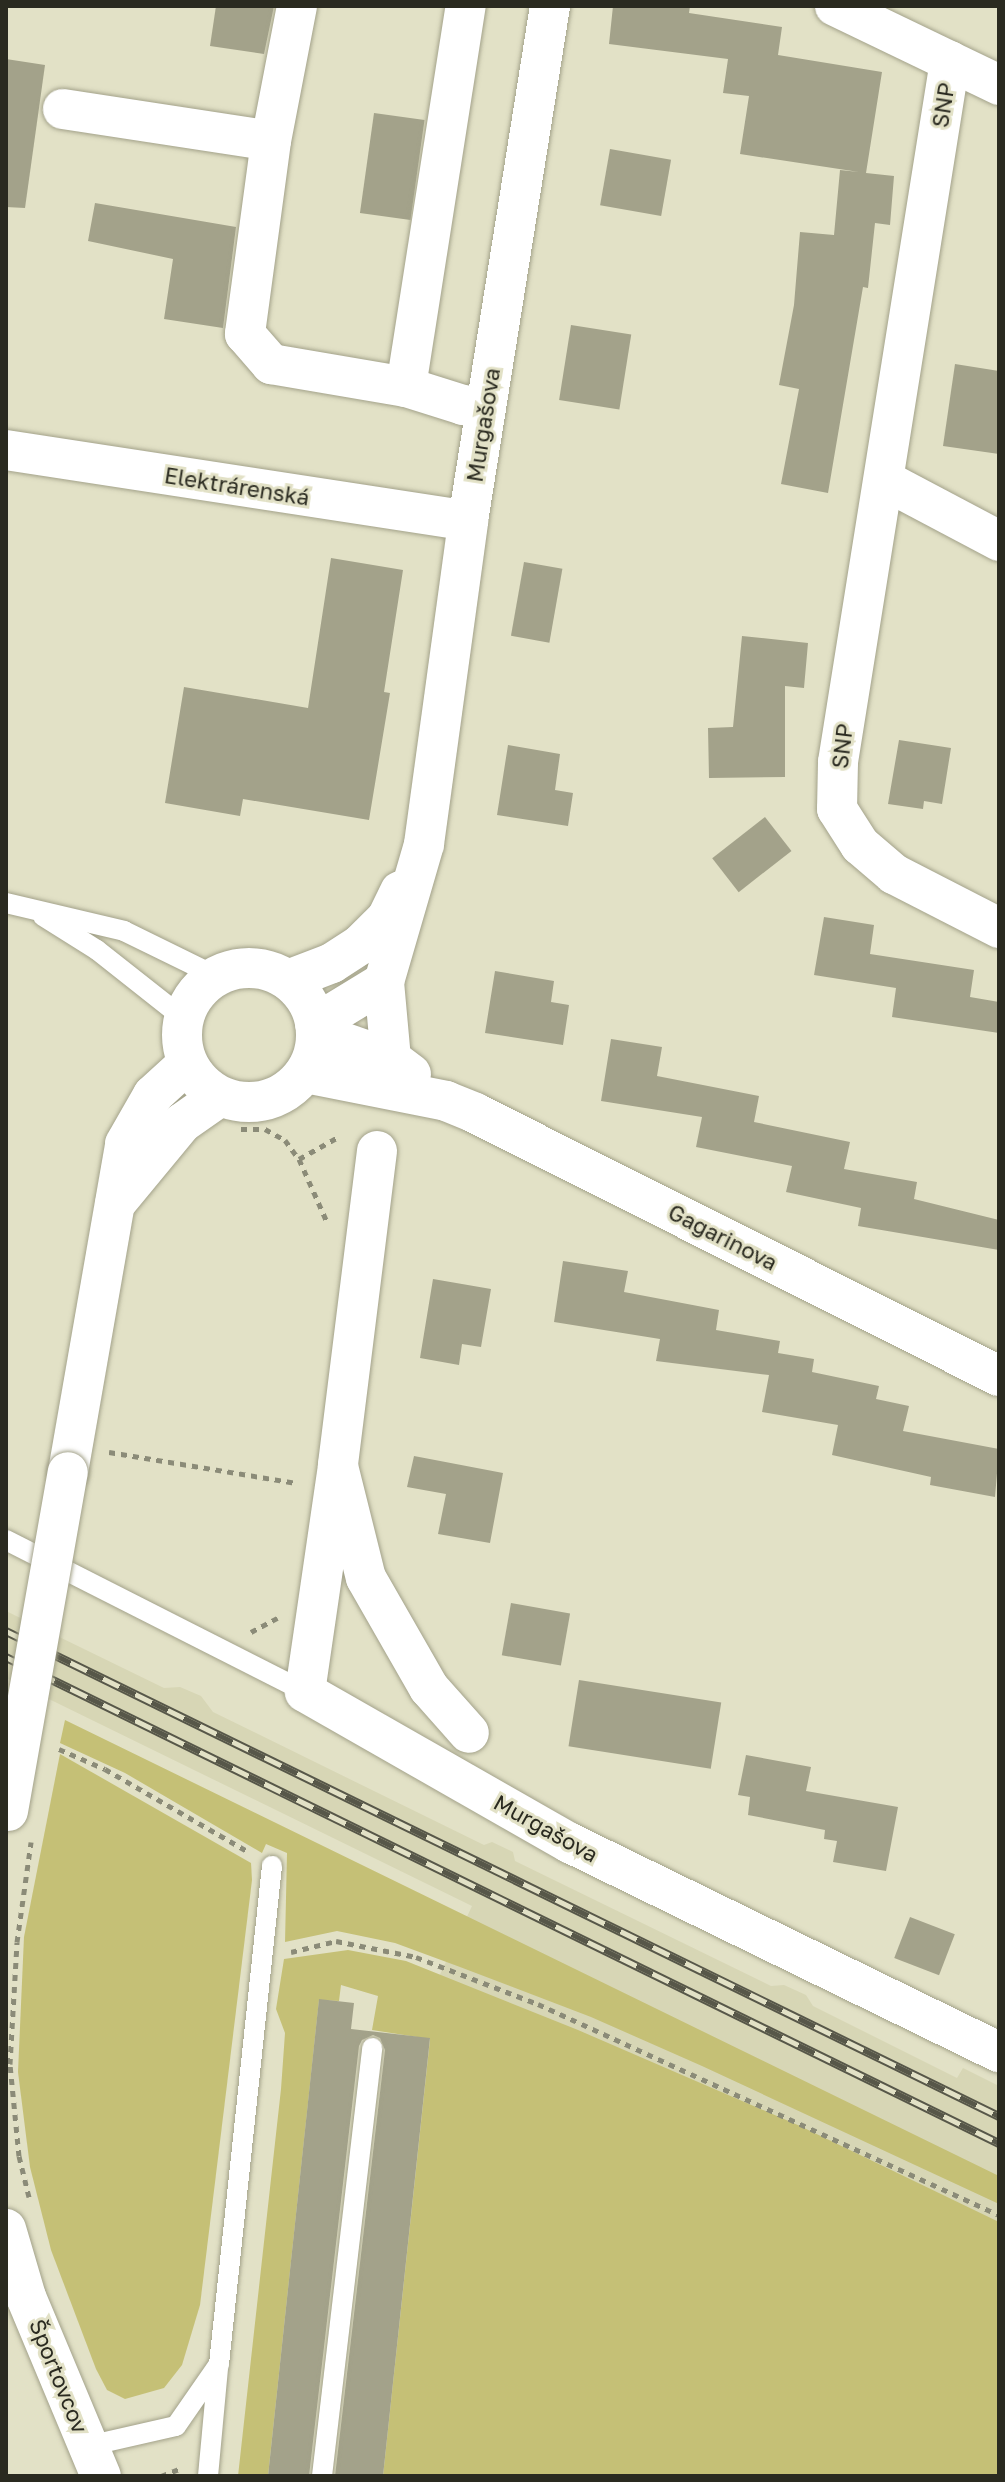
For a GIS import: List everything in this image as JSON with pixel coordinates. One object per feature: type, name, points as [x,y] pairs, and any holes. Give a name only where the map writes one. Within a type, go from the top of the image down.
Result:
[{"type":"street","points":[[297,6],[271,141],[245,334],[271,364],[406,387],[463,405],[485,408]]},
{"type":"street","points":[[406,387],[466,6]]},
{"type":"street","name":"Murgašova","points":[[391,1059],[384,982],[424,844],[468,521],[550,6]]},
{"type":"street","points":[[835,6],[999,85]]},
{"type":"street","name":"SNP","points":[[950,61],[838,762],[837,809],[860,845],[894,874],[999,928]]},
{"type":"street","points":[[63,109],[271,141]]},
{"type":"street","name":"Elektrárenská","points":[[6,450],[468,521]]},
{"type":"street","points":[[884,480],[999,541]]},
{"type":"street","name":"Murgašova","points":[[288,980],[332,963],[361,944],[387,918],[424,844]]},
{"type":"street","points":[[112,1207],[182,1123],[229,1113],[257,1103],[292,1088],[305,1073],[314,1053],[316,1029],[302,994],[288,980],[272,971],[252,968],[216,976],[201,987],[183,1018],[181,1041],[187,1064],[200,1083],[229,1113]]},
{"type":"street","points":[[316,1029],[384,982]]},
{"type":"street","name":"Gagarinova","points":[[316,1029],[391,1059],[446,1101],[999,1376]]},
{"type":"street","points":[[16,1825],[84,1461],[112,1207],[125,1144],[153,1095],[187,1064]]},
{"type":"street","name":"Gagarinova","points":[[305,1073],[446,1101]]},
{"type":"street","points":[[305,1692],[338,1466],[377,1151]]},
{"type":"street","points":[[338,1466],[366,1578],[429,1688],[469,1733]]},
{"type":"street","name":"Murgašova","points":[[305,1692],[570,1843],[999,2052]]},
{"type":"street","name":"Športovcov","points":[[19,2220],[26,2297],[94,2461]]},
{"type":"lane","points":[[14,903],[124,931],[216,976]]},
{"type":"lane","points":[[14,903],[97,950],[183,1018]]},
{"type":"lane","points":[[6,1540],[305,1692]]},
{"type":"lane","points":[[208,2476],[272,1866]]},
{"type":"lane","points":[[322,2476],[372,2048]]},
{"type":"lane","points":[[94,2461],[176,2426],[219,2364]]},
{"type":"path","points":[[229,1113],[285,1140],[299,1159],[333,1236],[336,1221]]},
{"type":"path","points":[[84,1461],[301,1484]]},
{"type":"path","points":[[243,1632],[252,1632],[281,1613]]},
{"type":"path","points":[[48,1745],[105,1769],[272,1866]]},
{"type":"path","points":[[16,1825],[17,1942],[10,2064],[19,2156],[19,2220]]},
{"type":"path","points":[[262,1958],[336,1941],[416,1957],[538,2004],[999,2215]]},
{"type":"path","points":[[161,2476],[184,2468]]},
{"type":"shaded area","points":[[6,1611],[164,1688],[180,1687],[201,1696],[213,1712],[484,1845],[492,1842],[513,1852],[515,1861],[771,1986],[784,1985],[806,1995],[813,2006],[957,2078],[963,2068],[999,2086],[999,2276],[422,2013],[472,1906],[6,1678]]},
{"type":"shaded area","points":[[65,1720],[999,2176],[999,2204],[591,2017],[395,1943],[337,1931],[285,1942],[287,1853],[266,1844],[262,1853],[125,1773],[60,1743]]},
{"type":"shaded area","points":[[60,1754],[251,1863],[252,1880],[200,2305],[182,2365],[164,2388],[125,2399],[107,2390],[96,2369],[51,2250],[30,2167],[18,2072],[24,1937]]},
{"type":"shaded area","points":[[348,1950],[406,1961],[578,2030],[800,2126],[999,2222],[999,2476],[383,2476],[430,2039],[372,2030],[378,1996],[341,1985],[339,2001],[319,2000],[268,2476],[238,2476],[281,2089],[285,2033],[276,2009],[284,1959]]},
{"type":"building","points":[[216,6],[274,6],[264,54],[210,46]]},
{"type":"building","points":[[613,6],[690,6],[689,13],[782,27],[778,55],[882,72],[866,173],[894,176],[890,225],[875,223],[868,288],[863,287],[828,493],[781,484],[799,389],[779,385],[794,305],[800,232],[834,235],[840,170],[859,172],[740,154],[749,96],[723,93],[728,59],[609,44]]},
{"type":"building","points":[[6,59],[45,65],[25,208],[6,207]]},
{"type":"building","points":[[374,113],[425,120],[410,220],[360,213]]},
{"type":"building","points":[[610,149],[671,160],[661,216],[600,205]]},
{"type":"building","points":[[95,203],[236,227],[223,328],[164,319],[173,259],[88,241]]},
{"type":"building","points":[[571,325],[631,335],[619,410],[559,400]]},
{"type":"building","points":[[955,364],[999,371],[999,454],[943,446]]},
{"type":"building","points":[[331,558],[403,570],[384,692],[390,693],[369,820],[243,799],[240,816],[165,803],[184,687],[308,708]]},
{"type":"building","points":[[524,562],[562,569],[549,643],[511,636]]},
{"type":"building","points":[[742,636],[808,643],[804,688],[785,686],[785,777],[709,778],[708,728],[733,727]]},
{"type":"building","points":[[899,740],[951,748],[942,804],[924,801],[923,809],[888,804]]},
{"type":"building","points":[[508,745],[560,754],[555,790],[573,793],[568,826],[497,815]]},
{"type":"building","points":[[765,817],[791,851],[739,892],[712,858]]},
{"type":"building","points":[[824,917],[874,925],[870,954],[974,970],[970,997],[999,1002],[999,1033],[892,1017],[896,988],[814,975]]},
{"type":"building","points":[[495,971],[554,981],[551,1002],[569,1005],[563,1045],[485,1033]]},
{"type":"building","points":[[611,1039],[662,1047],[657,1076],[759,1096],[754,1122],[850,1142],[844,1169],[917,1182],[914,1199],[999,1220],[999,1250],[858,1226],[861,1208],[786,1192],[792,1166],[696,1147],[702,1117],[601,1101]]},
{"type":"building","points":[[563,1261],[628,1271],[624,1292],[719,1310],[716,1330],[780,1341],[778,1353],[814,1359],[812,1372],[879,1386],[876,1399],[909,1406],[903,1431],[999,1449],[995,1497],[930,1485],[931,1477],[832,1455],[838,1425],[762,1412],[769,1375],[656,1361],[660,1339],[554,1322]]},
{"type":"building","points":[[433,1279],[491,1289],[481,1347],[462,1344],[459,1365],[420,1358]]},
{"type":"building","points":[[414,1456],[503,1473],[490,1543],[438,1534],[446,1494],[407,1487]]},
{"type":"building","points":[[511,1603],[570,1613],[561,1666],[502,1655]]},
{"type":"building","points":[[579,1680],[721,1703],[711,1769],[569,1746]]},
{"type":"building","points":[[746,1755],[811,1767],[806,1791],[898,1807],[886,1871],[833,1862],[837,1841],[824,1839],[825,1830],[748,1815],[750,1797],[738,1795]]},
{"type":"building","points":[[910,1917],[955,1934],[939,1975],[894,1958]]},
{"type":"building","points":[[319,1999],[354,2003],[351,2029],[430,2038],[383,2476],[335,2476],[385,2050],[380,2038],[373,2035],[362,2040],[359,2046],[309,2476],[268,2476]]},
{"type":"railway","points":[[6,1631],[999,2116]]},
{"type":"railway","points":[[6,1657],[999,2143]]}]
